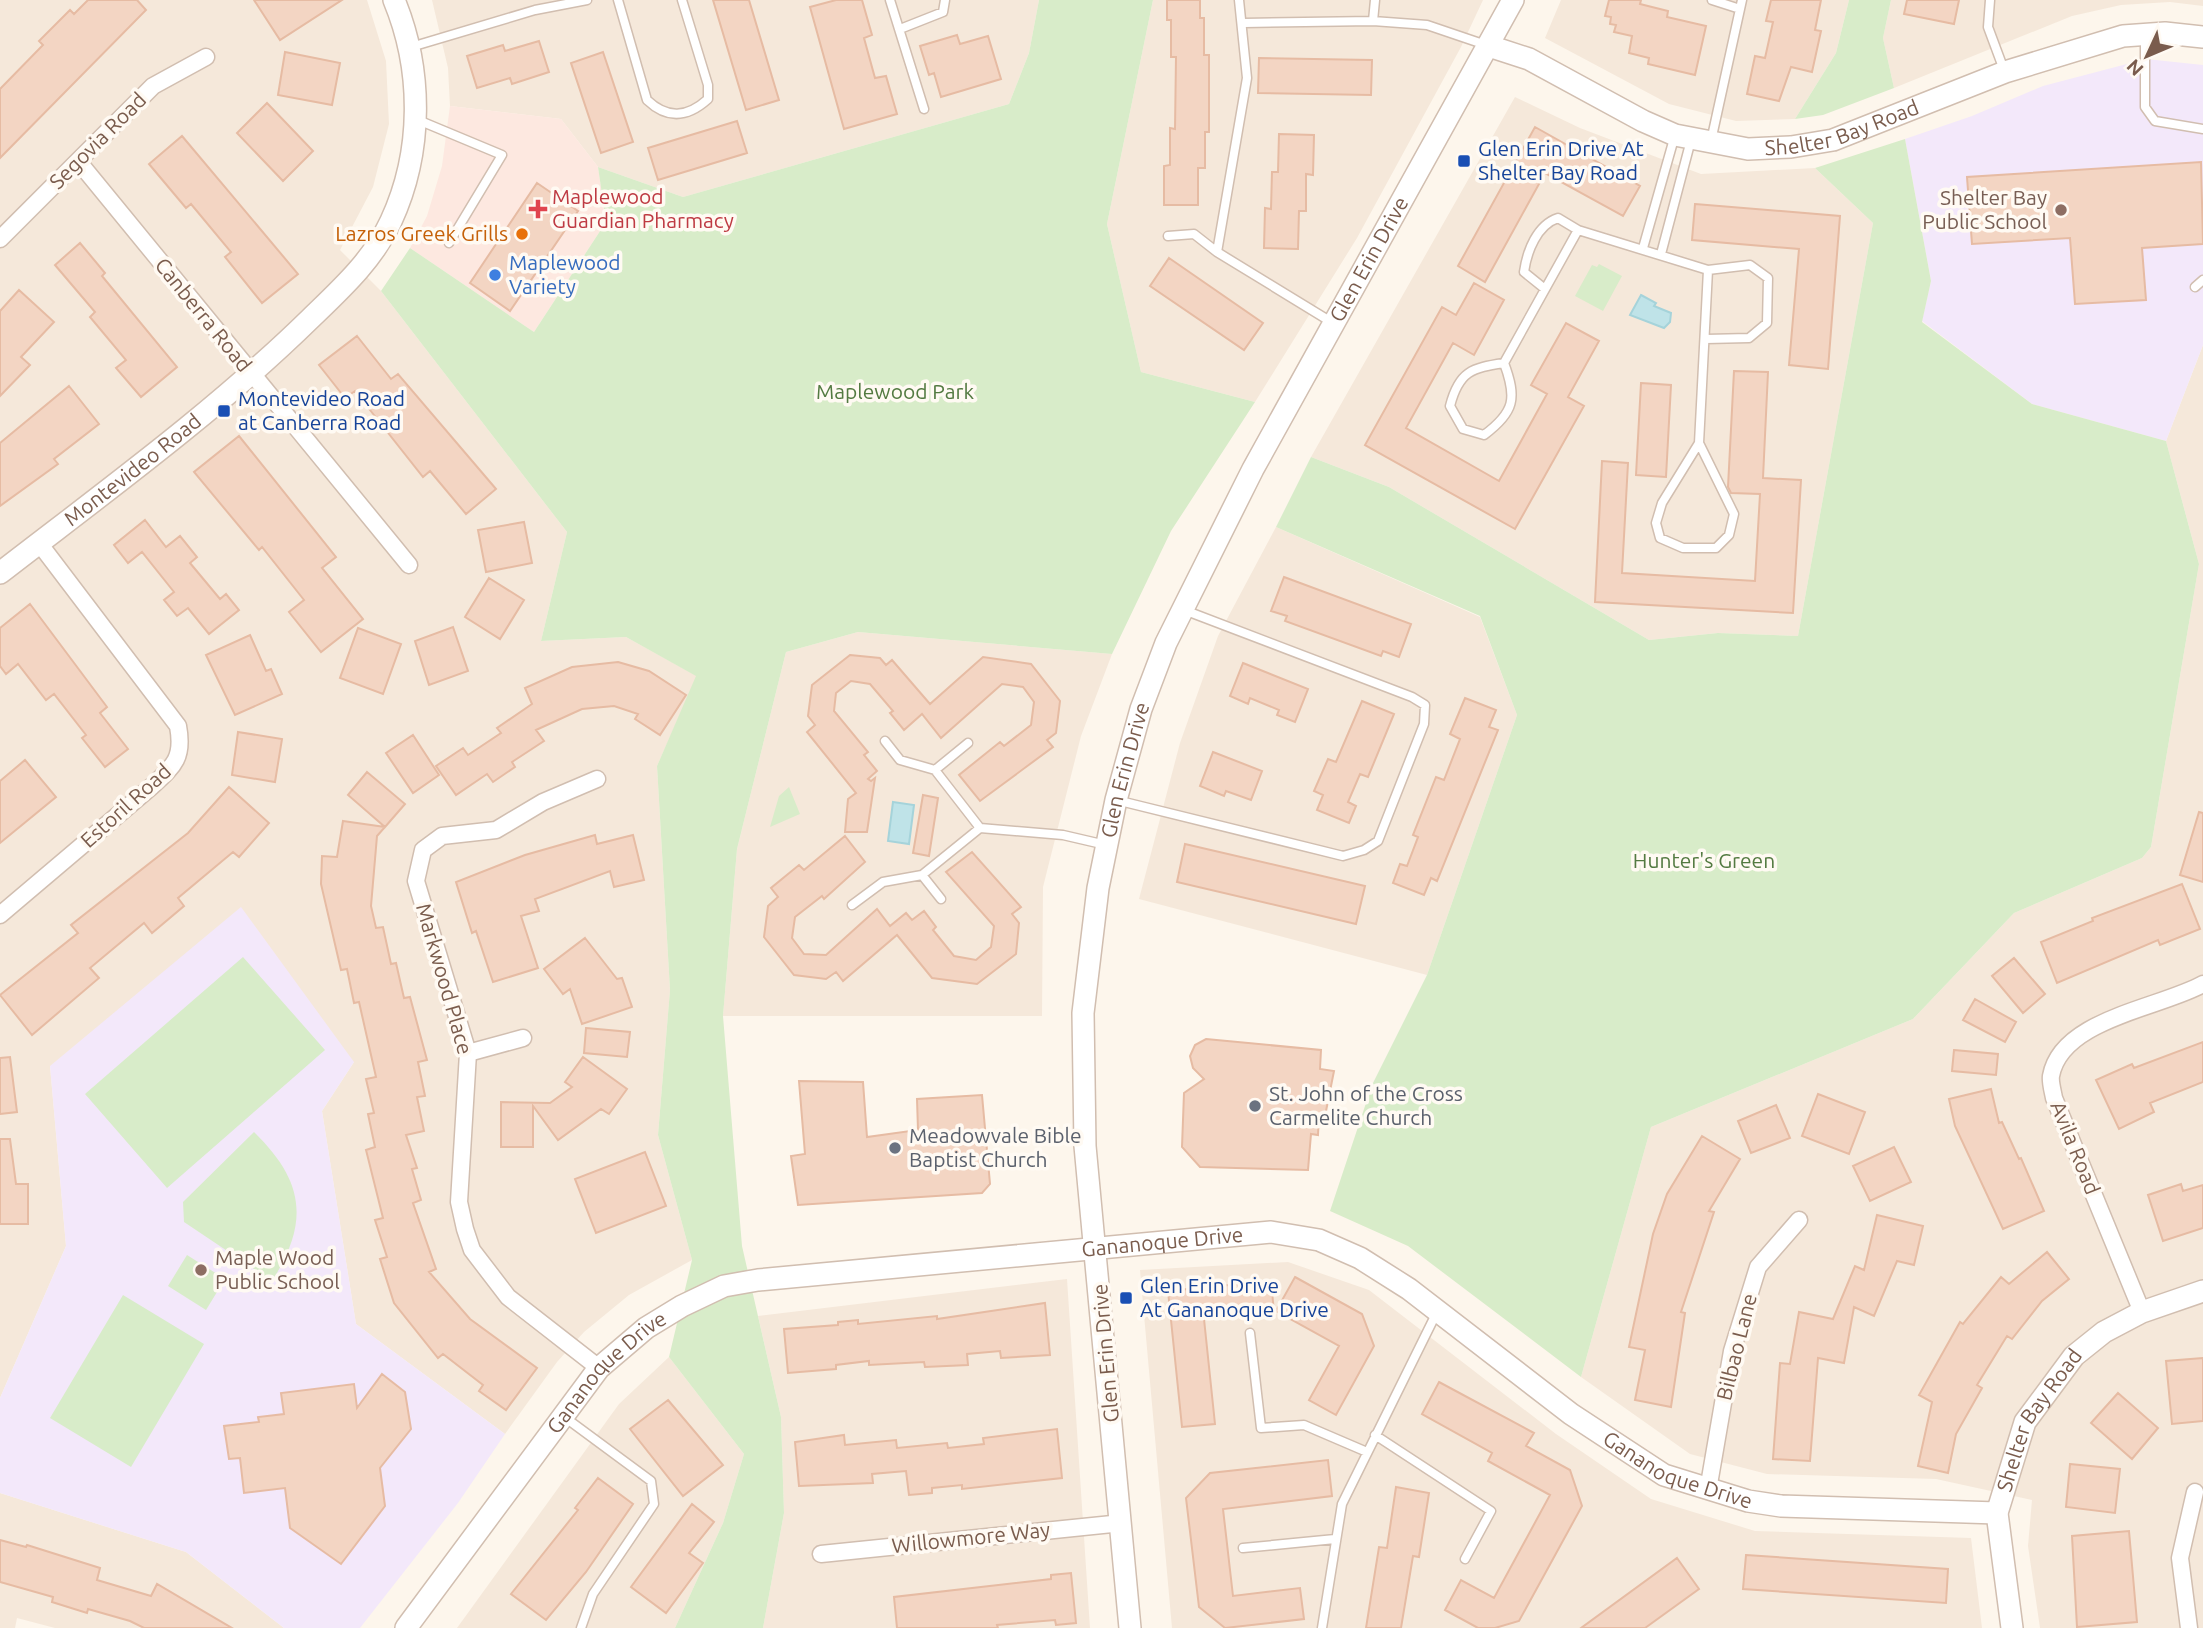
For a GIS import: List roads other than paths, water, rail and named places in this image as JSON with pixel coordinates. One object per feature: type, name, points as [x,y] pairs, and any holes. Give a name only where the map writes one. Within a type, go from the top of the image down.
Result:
[{"type":"street","name":"Montevideo Road","points":[[0,573],[252,376],[352,277],[375,250],[392,220],[415,151],[415,78],[394,0]]},
{"type":"street","name":"Glen Erin Drive","points":[[1130,1628],[1085,1146],[1083,1013],[1106,845],[1116,800],[1141,709],[1166,643],[1253,468],[1513,0]]},
{"type":"street","name":"Shelter Bay Road","points":[[1489,46],[1529,59],[1643,121],[1692,140],[1748,149],[1791,147],[1833,140],[2005,72],[2123,36],[2203,37]]},
{"type":"street","name":"Segovia Road","points":[[0,239],[153,86],[206,57]]},
{"type":"street","name":"Canberra Road","points":[[78,161],[409,565]]},
{"type":"street","name":"Estoril Road","points":[[0,915],[173,767],[182,747],[178,726],[39,543]]},
{"type":"street","name":"Markwood Place","points":[[597,779],[543,802],[496,830],[442,836],[423,850],[416,881],[468,1053],[459,1202],[472,1250],[508,1297],[599,1368]]},
{"type":"street","name":"Avila Road","points":[[2142,1312],[2054,1098],[2050,1077],[2064,1048],[2081,1033],[2203,984]]},
{"type":"street","points":[[468,1053],[523,1038]]},
{"type":"street","name":"Bilbao Lane","points":[[1708,1490],[1732,1351],[1758,1267],[1799,1220]]},
{"type":"street","name":"Gananoque Drive","points":[[406,1628],[599,1368],[646,1328],[724,1286],[758,1280],[1272,1232],[1319,1240],[1360,1258],[1438,1311],[1571,1414],[1664,1475],[1708,1490],[1781,1506],[1997,1513]]},
{"type":"street","name":"Shelter Bay Road","points":[[2012,1628],[1997,1513],[2025,1423],[2074,1356],[2104,1332],[2142,1312],[2203,1291]]},
{"type":"street","points":[[2189,1628],[2180,1558],[2194,1492]]},
{"type":"street","name":"Willowmore Way","points":[[821,1554],[1122,1523]]},
{"type":"lane","points":[[408,48],[535,10],[587,0]]},
{"type":"lane","points":[[618,0],[647,100],[659,112],[674,114],[698,108],[708,99],[708,85],[682,0]]},
{"type":"lane","points":[[890,0],[924,109]]},
{"type":"lane","points":[[900,29],[943,12],[945,0]]},
{"type":"lane","points":[[1217,252],[1247,78],[1244,23],[1239,0]]},
{"type":"lane","points":[[1373,21],[1375,0]]},
{"type":"lane","points":[[1661,254],[1692,140],[1741,4],[1712,0]]},
{"type":"lane","points":[[1990,0],[1988,27],[2005,72]]},
{"type":"lane","points":[[1244,23],[1373,21],[1427,25],[1489,46]]},
{"type":"lane","points":[[2145,35],[2146,107],[2155,121],[2203,129]]},
{"type":"lane","points":[[415,119],[502,155],[449,243]]},
{"type":"lane","points":[[1643,247],[1692,140]]},
{"type":"lane","points":[[1545,289],[1524,272],[1526,255],[1546,222],[1558,218],[1578,230],[1643,247],[1708,271],[1750,265],[1768,278],[1767,323],[1749,338],[1706,339]]},
{"type":"lane","points":[[1504,363],[1475,368],[1455,385],[1450,406],[1463,429],[1484,435],[1501,422],[1511,407],[1513,387],[1504,363],[1578,230]]},
{"type":"lane","points":[[1168,236],[1194,234],[1217,252],[1333,323]]},
{"type":"lane","points":[[1699,443],[1734,514],[1729,535],[1716,548],[1684,548],[1672,543],[1661,538],[1656,523],[1662,503],[1699,443],[1708,271]]},
{"type":"lane","points":[[2195,287],[2203,280]]},
{"type":"lane","points":[[1116,800],[1343,856],[1364,850],[1378,841],[1424,724],[1424,705],[1412,697],[1183,610]]},
{"type":"lane","points":[[885,741],[900,760],[935,769],[980,828]]},
{"type":"lane","points":[[935,769],[968,743]]},
{"type":"lane","points":[[852,905],[883,882],[922,875],[980,828],[1063,835],[1106,845]]},
{"type":"lane","points":[[922,875],[941,899]]},
{"type":"lane","points":[[1322,1628],[1342,1504],[1438,1311]]},
{"type":"lane","points":[[1250,1333],[1261,1428],[1304,1425],[1367,1452]]},
{"type":"lane","points":[[563,1416],[651,1481],[654,1504],[593,1594],[581,1628]]},
{"type":"lane","points":[[1375,1435],[1491,1511],[1465,1559]]},
{"type":"lane","points":[[1244,1548],[1335,1539]]},
{"type":"water","points":[[1641,295],[1656,303],[1654,306],[1671,313],[1670,322],[1664,328],[1630,315]]},
{"type":"water","points":[[893,802],[914,805],[909,844],[888,841]]},
{"type":"place","name":"Glen Erin Drive At Shelter Bay Road","points":[[1464,161]]},
{"type":"place","name":"Maplewood Guardian Pharmacy","points":[[538,209]]},
{"type":"place","name":"Shelter Bay Public School","points":[[2061,210]]},
{"type":"place","name":"Lazros Greek Grills","points":[[522,234]]},
{"type":"place","name":"Maplewood Variety","points":[[495,275]]},
{"type":"place","name":"Montevideo Road at Canberra Road","points":[[224,411]]},
{"type":"place","name":"St. John of the Cross Carmelite Church","points":[[1255,1106]]},
{"type":"place","name":"Meadowvale Bible Baptist Church","points":[[895,1148]]},
{"type":"place","name":"Maple Wood Public School","points":[[201,1270]]},
{"type":"place","name":"Glen Erin Drive At Gananoque Drive","points":[[1126,1298]]},
{"type":"park label","name":"Maplewood Park","points":[[895,392]]},
{"type":"park label","name":"Hunter's Green","points":[[1704,861]]}]
